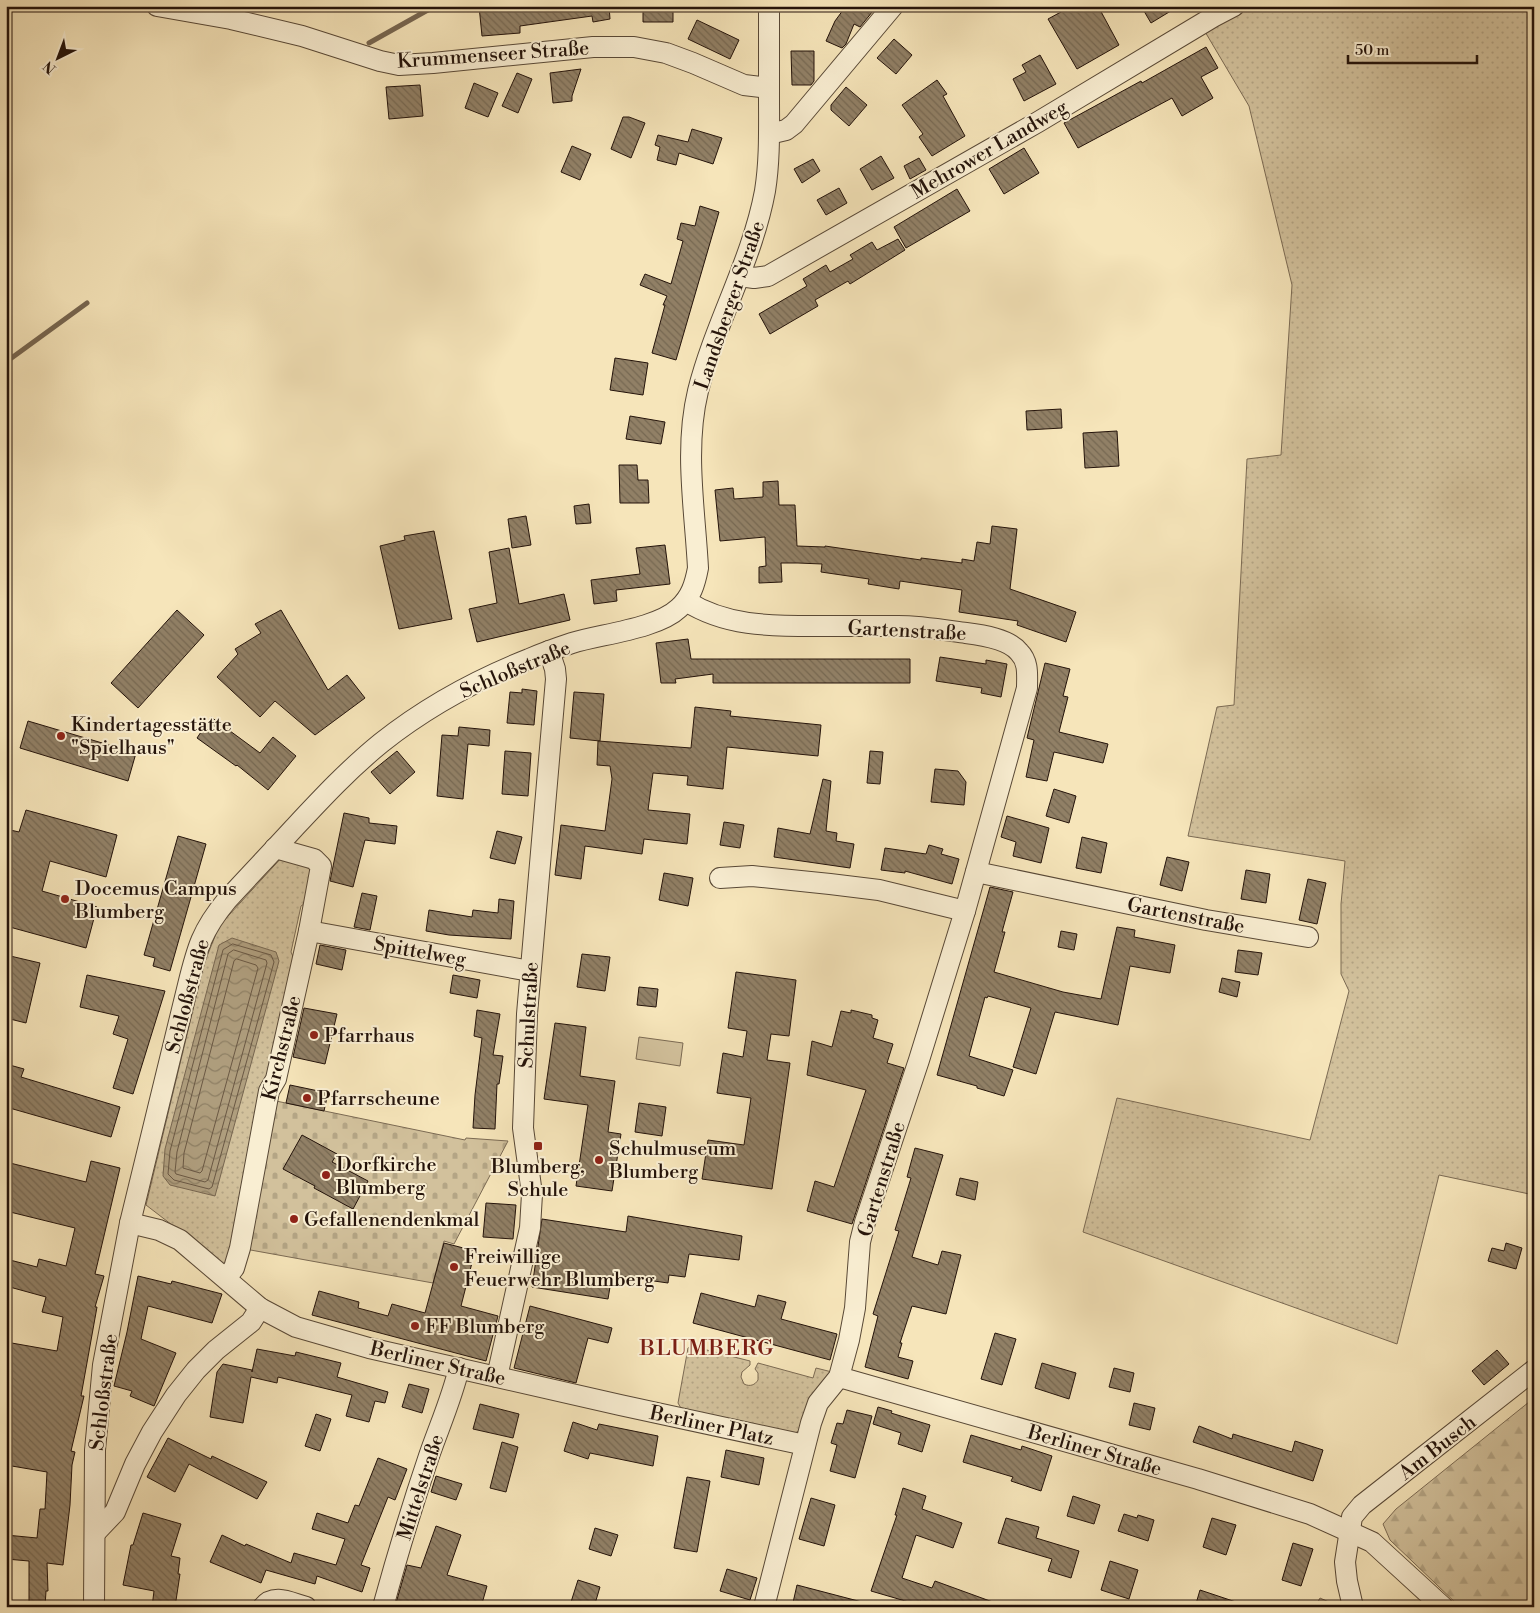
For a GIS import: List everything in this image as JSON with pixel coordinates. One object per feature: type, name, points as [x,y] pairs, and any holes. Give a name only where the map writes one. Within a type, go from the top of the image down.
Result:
[{"type":"street","name":"Krummenseer Straße","points":[[158,6],[302,36],[380,61],[399,65],[593,46],[634,47],[675,56],[744,85],[769,88]]},
{"type":"street","name":"Landsberger Straße","points":[[686,601],[695,582],[698,568],[691,456],[694,414],[698,392],[705,368],[740,276],[761,209],[769,160],[769,6]]},
{"type":"street","points":[[769,134],[786,130],[794,124],[892,6]]},
{"type":"street","name":"Mehrower Landweg","points":[[740,276],[754,278],[768,276],[1038,122],[1234,6]]},
{"type":"street","name":"Schloßstraße","points":[[95,1533],[95,1450],[103,1365],[130,1223],[190,977],[202,938],[213,917],[226,900],[336,782],[402,727],[474,682],[572,643],[652,623],[678,610],[686,601]]},
{"type":"street","name":"Gartenstraße","points":[[686,601],[718,617],[744,624],[768,626],[900,626],[987,636],[1004,642],[1019,651],[1028,668],[1027,688],[965,911],[919,1060],[865,1222],[860,1242],[855,1308],[839,1377],[818,1403],[804,1445],[764,1607]]},
{"type":"street","name":"Schulstraße","points":[[497,1377],[530,1228],[532,1194],[523,1128],[530,971],[556,679],[555,669],[549,652]]},
{"type":"street","name":"Kirchstraße","points":[[226,1278],[234,1268],[240,1248],[270,1091],[276,1080],[309,931],[321,866],[314,858],[274,848]]},
{"type":"street","name":"Gartenstraße","points":[[976,872],[1206,920],[1308,937]]},
{"type":"street","points":[[720,878],[752,876],[879,890],[965,911]]},
{"type":"street","name":"Spittelweg","points":[[309,931],[530,971]]},
{"type":"street","name":"Berliner Straße","points":[[130,1223],[160,1230],[180,1240],[260,1308],[296,1327],[369,1348],[620,1405]]},
{"type":"street","points":[[94,1607],[95,1533],[115,1512],[135,1464],[152,1432],[176,1395],[196,1370],[216,1350],[251,1322],[260,1308]]},
{"type":"street","name":"Mittelstraße","points":[[383,1607],[394,1566],[459,1368]]},
{"type":"street","name":"Am Busch","points":[[1353,1607],[1345,1562],[1352,1517],[1362,1505],[1534,1370]]},
{"type":"street","name":"Berliner Straße","points":[[839,1377],[1198,1479],[1310,1514],[1372,1542],[1443,1607]]},
{"type":"street","name":"Berliner Platz","points":[[620,1405],[804,1445]]},
{"type":"street","points":[[263,1607],[270,1600],[277,1599],[306,1607]]},
{"type":"green space","points":[[1250,6],[1534,6],[1534,1195],[1439,1175],[1397,1344],[1083,1232],[1117,1098],[1310,1140],[1349,991],[1341,974],[1341,904],[1345,861],[1188,836],[1217,707],[1234,705],[1247,459],[1281,455],[1292,285],[1249,106],[1204,30]]},
{"type":"green space","points":[[284,855],[310,861],[310,900],[301,906],[291,952],[295,961],[228,1268],[146,1205],[204,964],[219,926]]},
{"type":"green space","points":[[639,1037],[683,1043],[680,1066],[636,1059]]},
{"type":"green space","points":[[276,1101],[465,1140],[466,1138],[508,1141],[454,1244],[444,1241],[433,1283],[245,1249]]},
{"type":"green space","points":[[691,1346],[750,1361],[750,1365],[742,1372],[741,1377],[744,1384],[748,1385],[754,1384],[758,1380],[758,1373],[755,1369],[758,1363],[813,1378],[816,1368],[832,1372],[800,1430],[792,1435],[682,1410],[678,1403],[688,1348]]},
{"type":"green space","points":[[1534,1398],[1534,1607],[1460,1607],[1390,1540],[1383,1524],[1396,1509]]},
{"type":"green space","points":[[1320,1598],[1340,1607],[1315,1607]]},
{"type":"water","points":[[232,938],[276,952],[279,961],[215,1196],[170,1185],[163,1176],[165,1149],[219,945]]},
{"type":"building","points":[[479,6],[609,6],[610,19],[593,22],[592,16],[520,26],[520,33],[482,36]]},
{"type":"building","points":[[643,6],[666,6],[673,9],[673,22],[643,22]]},
{"type":"building","points":[[846,6],[877,6],[860,27],[854,24],[846,44],[842,48],[826,41],[835,21]]},
{"type":"building","points":[[1072,6],[1098,6],[1119,45],[1077,69],[1048,19]]},
{"type":"building","points":[[1141,6],[1179,6],[1151,23]]},
{"type":"building","points":[[697,20],[739,40],[730,59],[688,39]]},
{"type":"building","points":[[894,39],[912,55],[896,74],[877,58]]},
{"type":"building","points":[[1206,47],[1218,68],[1201,77],[1213,98],[1182,116],[1172,98],[1078,148],[1064,123],[1141,81],[1142,83]]},
{"type":"building","points":[[791,51],[814,51],[814,81],[811,85],[792,85]]},
{"type":"building","points":[[1040,55],[1056,84],[1024,101],[1013,79],[1026,72],[1022,65]]},
{"type":"building","points":[[581,69],[572,101],[553,103],[550,73]]},
{"type":"building","points":[[517,73],[532,79],[518,113],[502,106]]},
{"type":"building","points":[[937,80],[947,94],[943,96],[965,136],[932,156],[919,137],[923,134],[902,105]]},
{"type":"building","points":[[474,83],[498,93],[488,117],[465,108]]},
{"type":"building","points":[[420,85],[423,116],[389,119],[386,87]]},
{"type":"building","points":[[846,87],[867,105],[849,126],[831,110],[831,105]]},
{"type":"building","points":[[623,117],[629,117],[645,123],[631,158],[611,149]]},
{"type":"building","points":[[692,129],[722,138],[713,164],[679,153],[676,165],[657,160],[660,147],[655,145],[658,135],[688,142]]},
{"type":"building","points":[[572,146],[591,154],[580,180],[561,172]]},
{"type":"building","points":[[1024,148],[1039,173],[1004,194],[989,169]]},
{"type":"building","points":[[881,156],[894,178],[872,190],[860,169]]},
{"type":"building","points":[[919,158],[926,170],[910,179],[904,166]]},
{"type":"building","points":[[813,159],[820,171],[802,183],[794,169]]},
{"type":"building","points":[[839,188],[847,203],[826,215],[817,200]]},
{"type":"building","points":[[957,189],[970,211],[906,248],[894,227]]},
{"type":"building","points":[[700,206],[719,212],[676,360],[652,353],[665,305],[663,305],[667,296],[640,285],[645,274],[671,284],[683,241],[677,239],[681,223],[695,226]]},
{"type":"building","points":[[898,239],[905,250],[850,284],[848,281],[815,300],[818,306],[770,334],[759,314],[807,286],[803,279],[826,265],[830,272],[853,259],[850,255],[872,242],[877,250]]},
{"type":"building","points":[[615,358],[648,363],[643,395],[610,390]]},
{"type":"building","points":[[1061,409],[1062,428],[1027,430],[1026,411]]},
{"type":"building","points":[[630,416],[665,422],[661,444],[626,439]]},
{"type":"building","points":[[1117,431],[1119,466],[1085,468],[1083,433]]},
{"type":"building","points":[[619,465],[637,465],[638,480],[648,480],[649,503],[620,503]]},
{"type":"building","points":[[778,481],[779,505],[795,505],[797,546],[825,546],[921,560],[921,558],[962,563],[962,559],[974,561],[977,542],[990,544],[992,526],[1017,529],[1010,589],[1076,612],[1066,642],[1017,625],[1018,621],[959,612],[962,590],[900,581],[899,589],[868,584],[869,579],[821,572],[822,564],[798,563],[781,563],[782,582],[759,583],[759,567],[766,566],[765,537],[720,541],[715,490],[733,488],[734,499],[763,497],[763,482]]},
{"type":"building","points":[[589,504],[591,523],[576,524],[574,506]]},
{"type":"building","points":[[526,516],[531,545],[512,548],[508,519]]},
{"type":"building","points":[[434,531],[452,619],[399,629],[380,546],[405,540],[404,536]]},
{"type":"building","points":[[665,545],[670,584],[616,590],[617,601],[594,604],[591,580],[640,574],[636,548]]},
{"type":"building","points":[[509,548],[519,604],[564,594],[570,620],[477,642],[469,609],[497,603],[489,552]]},
{"type":"building","points":[[177,610],[204,635],[138,708],[111,683]]},
{"type":"building","points":[[281,610],[328,690],[347,675],[365,698],[315,735],[275,701],[260,717],[217,677],[238,654],[235,649],[261,633],[255,624]]},
{"type":"building","points":[[688,639],[691,659],[910,659],[910,683],[713,683],[713,674],[675,679],[676,683],[661,683],[656,643]]},
{"type":"building","points":[[940,657],[986,664],[986,660],[1007,664],[1001,697],[981,693],[982,688],[936,681]]},
{"type":"building","points":[[1045,663],[1070,669],[1063,696],[1068,697],[1059,732],[1108,744],[1103,763],[1054,752],[1047,781],[1026,777],[1034,740],[1027,738]]},
{"type":"building","points":[[522,689],[537,691],[534,725],[507,723],[510,692],[522,693]]},
{"type":"building","points":[[574,692],[604,694],[600,741],[570,738]]},
{"type":"building","points":[[695,707],[731,711],[730,716],[821,725],[818,756],[727,747],[723,789],[687,785],[688,776],[653,773],[648,810],[690,814],[687,844],[644,839],[642,854],[585,846],[581,879],[555,875],[561,825],[605,831],[612,779],[610,766],[597,765],[598,741],[691,748]]},
{"type":"building","points":[[211,717],[260,753],[273,737],[296,756],[268,790],[237,765],[197,738]]},
{"type":"building","points":[[28,721],[136,753],[128,781],[20,748]]},
{"type":"building","points":[[459,727],[490,730],[489,746],[468,744],[463,799],[437,796],[442,735],[458,736]]},
{"type":"building","points":[[397,751],[415,772],[390,794],[371,772]]},
{"type":"building","points":[[505,751],[531,753],[528,796],[502,794]]},
{"type":"building","points":[[870,751],[883,752],[880,784],[867,783]]},
{"type":"building","points":[[935,769],[958,771],[966,782],[964,805],[931,802]]},
{"type":"building","points":[[823,779],[831,781],[826,831],[837,833],[836,841],[854,844],[850,868],[774,857],[778,828],[810,834]]},
{"type":"building","points":[[1054,789],[1076,796],[1069,823],[1046,816]]},
{"type":"building","points":[[26,810],[117,835],[106,877],[50,861],[42,891],[97,907],[86,948],[6,926],[6,829],[19,832]]},
{"type":"building","points":[[344,813],[369,818],[369,823],[397,826],[395,844],[365,840],[353,887],[330,881]]},
{"type":"building","points":[[1007,816],[1049,828],[1041,863],[1013,856],[1016,842],[1001,837]]},
{"type":"building","points":[[724,822],[744,825],[740,848],[720,845]]},
{"type":"building","points":[[497,831],[522,837],[515,864],[490,858]]},
{"type":"building","points":[[178,836],[206,844],[170,971],[153,966],[155,958],[144,955]]},
{"type":"building","points":[[1082,837],[1107,843],[1101,873],[1076,868]]},
{"type":"building","points":[[929,845],[943,849],[941,854],[959,859],[952,884],[905,871],[905,873],[881,870],[885,848],[926,854]]},
{"type":"building","points":[[1167,857],[1189,862],[1182,891],[1160,885]]},
{"type":"building","points":[[1246,870],[1270,874],[1266,903],[1241,899]]},
{"type":"building","points":[[664,873],[693,878],[688,906],[659,900]]},
{"type":"building","points":[[1308,879],[1326,883],[1317,924],[1299,920]]},
{"type":"building","points":[[990,887],[1013,892],[994,972],[1063,992],[1101,999],[1117,927],[1135,930],[1134,937],[1175,945],[1170,973],[1130,966],[1118,1025],[1055,1012],[1036,1074],[1013,1067],[1031,1008],[988,996],[987,998],[985,997],[969,1056],[1013,1070],[1004,1096],[937,1075]]},
{"type":"building","points":[[362,893],[377,896],[370,930],[354,927]]},
{"type":"building","points":[[499,899],[514,901],[511,939],[449,935],[426,931],[429,910],[472,917],[473,910],[498,913]]},
{"type":"building","points":[[1061,931],[1077,934],[1074,950],[1058,947]]},
{"type":"building","points":[[320,945],[346,950],[342,970],[316,964]]},
{"type":"building","points":[[1238,950],[1262,953],[1258,975],[1235,972]]},
{"type":"building","points":[[582,954],[610,957],[605,991],[577,987]]},
{"type":"building","points":[[6,955],[40,963],[26,1023],[6,1018]]},
{"type":"building","points":[[736,972],[796,980],[789,1036],[771,1034],[767,1060],[790,1063],[772,1189],[702,1179],[708,1140],[744,1145],[751,1098],[717,1093],[723,1053],[743,1057],[747,1031],[728,1028]]},
{"type":"building","points":[[87,975],[165,991],[133,1094],[113,1088],[128,1039],[113,1034],[119,1016],[80,1007]]},
{"type":"building","points":[[453,975],[480,980],[477,998],[450,993]]},
{"type":"building","points":[[1222,978],[1240,982],[1237,997],[1219,992]]},
{"type":"building","points":[[639,987],[658,989],[656,1007],[637,1005]]},
{"type":"building","name":"Pfarrhaus","points":[[304,1008],[337,1014],[325,1064],[293,1057]]},
{"type":"building","points":[[477,1010],[500,1014],[493,1055],[503,1056],[499,1084],[497,1084],[495,1129],[473,1128],[482,1038],[474,1036]]},
{"type":"building","points":[[851,1010],[872,1015],[872,1018],[878,1020],[873,1038],[893,1044],[887,1063],[904,1068],[852,1224],[807,1211],[815,1181],[834,1187],[866,1090],[807,1075],[812,1041],[832,1047],[841,1011],[851,1013]]},
{"type":"building","points":[[555,1023],[586,1027],[580,1076],[615,1081],[608,1132],[621,1134],[612,1191],[576,1186],[588,1105],[544,1099]]},
{"type":"building","points":[[6,1064],[24,1069],[21,1077],[120,1107],[111,1137],[6,1107]]},
{"type":"building","name":"Pfarrscheune","points":[[290,1085],[328,1093],[324,1111],[286,1103]]},
{"type":"building","points":[[639,1103],[666,1107],[662,1136],[635,1132]]},
{"type":"building","name":"Dorfkirche Blumberg","points":[[302,1135],[337,1154],[332,1162],[368,1181],[353,1209],[283,1169]]},
{"type":"building","points":[[915,1148],[943,1155],[912,1257],[938,1265],[942,1251],[961,1255],[946,1314],[912,1306],[900,1343],[902,1343],[898,1357],[913,1361],[908,1379],[865,1367],[878,1316],[873,1314],[899,1231],[895,1230],[911,1178],[907,1177]]},
{"type":"building","points":[[91,1161],[120,1168],[95,1274],[104,1276],[95,1307],[97,1307],[81,1396],[84,1396],[71,1451],[75,1452],[72,1465],[70,1505],[63,1565],[47,1563],[48,1591],[46,1591],[45,1607],[29,1607],[29,1561],[6,1559],[6,1535],[37,1538],[40,1509],[45,1509],[47,1472],[6,1465],[6,1342],[57,1351],[63,1317],[42,1312],[46,1297],[6,1286],[6,1259],[37,1267],[39,1259],[66,1266],[75,1228],[6,1211],[6,1162],[86,1182]]},
{"type":"building","points":[[960,1178],[978,1182],[975,1200],[956,1195]]},
{"type":"building","points":[[486,1203],[516,1205],[513,1239],[483,1237]]},
{"type":"building","points":[[628,1216],[742,1236],[739,1260],[689,1254],[685,1277],[669,1275],[668,1283],[612,1275],[608,1299],[532,1287],[542,1219],[626,1232]]},
{"type":"building","points":[[444,1243],[475,1251],[461,1306],[498,1316],[486,1361],[312,1315],[319,1291],[359,1302],[358,1308],[388,1316],[392,1304],[425,1313]]},
{"type":"building","points":[[1506,1243],[1522,1248],[1516,1269],[1488,1261],[1492,1248],[1504,1251]]},
{"type":"building","points":[[138,1276],[171,1284],[172,1281],[222,1294],[212,1323],[148,1306],[141,1339],[176,1353],[154,1406],[130,1396],[132,1391],[114,1386]]},
{"type":"building","points":[[701,1293],[755,1307],[758,1295],[786,1302],[781,1319],[837,1334],[830,1360],[693,1323]]},
{"type":"building","points":[[530,1306],[612,1328],[608,1343],[588,1338],[576,1383],[514,1368]]},
{"type":"building","points":[[995,1333],[1016,1339],[1002,1385],[981,1379]]},
{"type":"building","points":[[257,1349],[295,1356],[296,1352],[341,1363],[337,1377],[388,1392],[385,1403],[375,1401],[369,1422],[346,1416],[352,1395],[278,1377],[277,1383],[251,1377],[243,1423],[210,1417],[217,1372],[223,1364],[252,1370],[252,1372]]},
{"type":"building","points":[[1497,1350],[1509,1364],[1484,1385],[1472,1371]]},
{"type":"building","points":[[1042,1363],[1076,1373],[1069,1399],[1035,1388]]},
{"type":"building","points":[[1114,1368],[1134,1373],[1130,1392],[1109,1387]]},
{"type":"building","points":[[409,1384],[429,1389],[422,1413],[402,1407]]},
{"type":"building","points":[[1134,1403],[1155,1408],[1150,1430],[1129,1425]]},
{"type":"building","points":[[480,1404],[519,1414],[513,1438],[473,1429]]},
{"type":"building","points":[[878,1407],[930,1425],[922,1452],[898,1444],[901,1433],[873,1424]]},
{"type":"building","points":[[847,1410],[872,1416],[855,1478],[830,1471],[837,1445],[831,1443],[837,1423],[843,1424]]},
{"type":"building","points":[[316,1414],[331,1419],[320,1451],[305,1446]]},
{"type":"building","points":[[573,1422],[597,1430],[599,1424],[658,1436],[653,1466],[590,1453],[588,1459],[564,1451]]},
{"type":"building","points":[[1199,1426],[1232,1439],[1233,1434],[1292,1452],[1295,1441],[1323,1450],[1313,1481],[1193,1442]]},
{"type":"building","points":[[971,1435],[1021,1450],[1022,1446],[1052,1456],[1041,1491],[1011,1481],[1013,1477],[963,1462]]},
{"type":"building","points":[[168,1438],[211,1459],[212,1456],[267,1482],[257,1499],[189,1464],[175,1492],[147,1477]]},
{"type":"building","points":[[502,1442],[518,1447],[506,1492],[490,1488]]},
{"type":"building","points":[[726,1450],[764,1458],[759,1485],[721,1477]]},
{"type":"building","points":[[378,1458],[407,1469],[395,1500],[388,1497],[361,1565],[370,1568],[362,1592],[317,1576],[315,1584],[266,1570],[261,1583],[210,1562],[222,1535],[245,1546],[246,1544],[291,1563],[294,1553],[336,1565],[345,1539],[312,1529],[317,1513],[348,1523],[355,1505],[359,1506]]},
{"type":"building","points":[[436,1476],[462,1484],[456,1500],[431,1492]]},
{"type":"building","points":[[687,1477],[710,1481],[697,1552],[674,1548]]},
{"type":"building","points":[[903,1488],[926,1496],[922,1509],[962,1523],[953,1548],[916,1535],[902,1578],[932,1588],[935,1581],[1001,1605],[1001,1607],[937,1607],[920,1601],[919,1605],[871,1591],[897,1515],[895,1515]]},
{"type":"building","points":[[1073,1496],[1100,1505],[1094,1524],[1067,1516]]},
{"type":"building","points":[[811,1498],[835,1505],[824,1546],[799,1539]]},
{"type":"building","points":[[143,1513],[181,1524],[171,1556],[180,1558],[178,1574],[180,1574],[175,1607],[152,1607],[154,1591],[123,1585],[131,1545],[133,1545]]},
{"type":"building","points":[[1124,1514],[1137,1518],[1138,1515],[1154,1520],[1148,1541],[1118,1531]]},
{"type":"building","points":[[1006,1518],[1039,1527],[1036,1538],[1079,1551],[1071,1578],[1048,1571],[1052,1559],[998,1543]]},
{"type":"building","points":[[1212,1518],[1236,1525],[1226,1555],[1203,1547]]},
{"type":"building","points":[[436,1526],[461,1535],[447,1575],[487,1586],[481,1607],[410,1607],[396,1603],[407,1565],[421,1568]]},
{"type":"building","points":[[595,1528],[618,1535],[611,1556],[589,1549]]},
{"type":"building","points":[[1293,1543],[1313,1549],[1301,1586],[1282,1580]]},
{"type":"building","points":[[1110,1561],[1138,1570],[1129,1599],[1101,1590]]},
{"type":"building","points":[[727,1569],[757,1578],[750,1600],[720,1591]]},
{"type":"building","points":[[578,1580],[600,1587],[594,1607],[585,1607],[571,1602]]},
{"type":"building","points":[[797,1585],[862,1602],[861,1607],[792,1607]]},
{"type":"building","points":[[1200,1590],[1242,1604],[1241,1607],[1195,1607]]},
{"type":"waterway","points":[[369,43],[435,6]]},
{"type":"waterway","points":[[6,362],[87,303]]},
{"type":"place","name":"Kindertagesstätte \"Spielhaus\"","points":[[61,736]]},
{"type":"place","name":"Docemus Campus Blumberg","points":[[65,899]]},
{"type":"place","name":"Pfarrhaus","points":[[314,1035]]},
{"type":"place","name":"Pfarrscheune","points":[[307,1098]]},
{"type":"place","name":"Blumberg, Schule","points":[[538,1146]]},
{"type":"place","name":"Schulmuseum Blumberg","points":[[599,1160]]},
{"type":"place","name":"Dorfkirche Blumberg","points":[[326,1175]]},
{"type":"place","name":"Gefallenendenkmal","points":[[294,1219]]},
{"type":"place","name":"Freiwillige Feuerwehr Blumberg","points":[[454,1267]]},
{"type":"place","name":"FF Blumberg","points":[[415,1326]]},
{"type":"district","name":"BLUMBERG","points":[[707,1347]]}]
